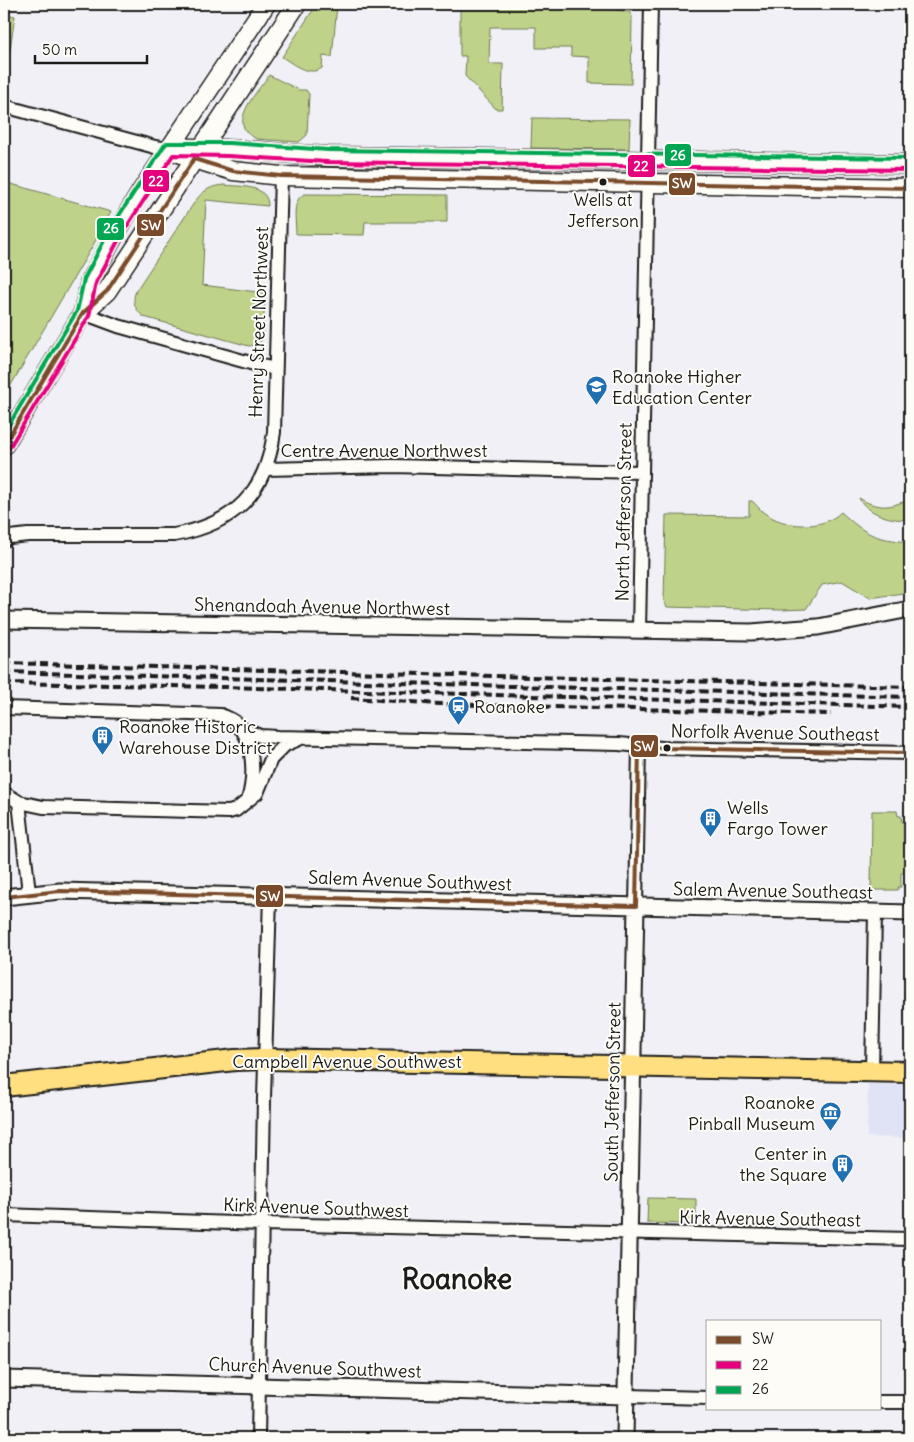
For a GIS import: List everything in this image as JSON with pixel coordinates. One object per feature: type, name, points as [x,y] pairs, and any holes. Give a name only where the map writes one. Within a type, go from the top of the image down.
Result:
[{"type":"main road","points":[[83,313],[90,282],[106,250],[139,194],[266,4]]},
{"type":"main road","points":[[4,445],[83,313],[107,291],[297,4]]},
{"type":"main road","points":[[169,148],[199,153],[910,164]]},
{"type":"main road","points":[[199,153],[233,171],[281,176],[910,188]]},
{"type":"main road","name":"Campbell Avenue Southwest","points":[[4,1086],[235,1060],[266,1059],[910,1072]]},
{"type":"street","name":"North Jefferson Street","points":[[639,631],[651,4]]},
{"type":"street","points":[[4,106],[155,146],[169,148]]},
{"type":"street","name":"Henry Street Northwest","points":[[266,469],[274,432],[281,176]]},
{"type":"street","points":[[83,313],[118,326],[276,369]]},
{"type":"street","name":"Centre Avenue Northwest","points":[[4,540],[10,537],[28,535],[174,535],[194,531],[215,524],[240,505],[257,485],[266,469],[392,466],[641,472]]},
{"type":"street","name":"Shenandoah Avenue Northwest","points":[[4,620],[751,632],[818,627],[910,609]]},
{"type":"street","name":"Norfolk Avenue Southeast","points":[[4,708],[221,715],[235,722],[240,728],[260,736],[910,753]]},
{"type":"street","points":[[240,728],[248,741],[252,753],[251,786],[247,802]]},
{"type":"street","points":[[4,793],[20,802],[43,807],[229,812],[236,810],[257,793],[271,759],[285,745],[303,737]]},
{"type":"street","name":"South Jefferson Street","points":[[625,1438],[639,746]]},
{"type":"street","points":[[20,802],[29,893]]},
{"type":"street","name":"Salem Avenue Southwest","points":[[4,897],[60,890],[636,906]]},
{"type":"street","points":[[258,1438],[270,896]]},
{"type":"street","name":"Salem Avenue Southeast","points":[[636,906],[910,913]]},
{"type":"street","points":[[872,1071],[875,912]]},
{"type":"street","name":"Kirk Avenue Southwest","points":[[4,1215],[628,1234]]},
{"type":"street","name":"Kirk Avenue Southeast","points":[[628,1234],[910,1240]]},
{"type":"street","name":"Church Avenue Southwest","points":[[4,1379],[626,1396]]},
{"type":"street","points":[[626,1396],[706,1398]]},
{"type":"street","points":[[882,1402],[910,1402]]},
{"type":"shaded area","points":[[868,1084],[910,1085],[910,1378],[905,1378],[908,1138],[867,1137]]},
{"type":"green space","points":[[317,4],[583,4],[629,12],[632,16],[631,84],[589,83],[589,57],[571,56],[571,48],[536,48],[536,27],[490,27],[489,64],[503,64],[502,109],[496,109],[465,76],[466,56],[460,56],[460,8],[337,5],[332,57],[323,56],[322,68],[312,71],[307,70],[296,66],[282,57]]},
{"type":"green space","points":[[4,14],[15,16],[4,89]]},
{"type":"green space","points":[[269,75],[299,90],[306,90],[309,94],[307,135],[299,142],[257,139],[248,133],[243,126],[246,108]]},
{"type":"green space","points":[[532,118],[630,119],[629,149],[531,148]]},
{"type":"green space","points":[[4,182],[111,212],[4,397]]},
{"type":"green space","points":[[224,185],[252,188],[258,190],[267,199],[268,206],[206,200],[202,285],[265,293],[263,337],[259,343],[251,346],[144,317],[134,304],[137,289],[196,200],[208,189]]},
{"type":"green space","points":[[305,194],[447,195],[447,222],[365,222],[364,235],[296,234],[296,205]]},
{"type":"green space","points":[[859,498],[881,506],[890,506],[910,501],[910,519],[888,518],[868,508]]},
{"type":"green space","points":[[749,501],[752,501],[762,511],[772,517],[792,524],[814,525],[833,518],[841,512],[872,535],[880,538],[910,542],[910,592],[870,598],[842,581],[822,585],[806,609],[667,607],[664,601],[666,515],[749,516]]},
{"type":"green space","points":[[872,811],[897,811],[898,816],[901,816],[902,822],[910,822],[910,869],[907,869],[907,873],[901,873],[901,887],[898,887],[898,890],[871,890]]},
{"type":"green space","points":[[648,1198],[696,1199],[696,1224],[647,1223]]},
{"type":"railway","points":[[4,663],[910,687]]},
{"type":"railway","points":[[4,672],[910,697]]},
{"type":"railway","points":[[4,683],[224,687],[910,707]]},
{"type":"railway","points":[[351,698],[440,704],[831,714]]},
{"type":"transit line","name":"26","points":[[4,433],[77,311],[84,279],[109,231],[167,143],[229,143],[328,150],[910,158]]},
{"type":"transit line","name":"22","points":[[9,448],[89,316],[96,283],[120,237],[173,155],[328,162],[910,170]]},
{"type":"transit line","name":"SW","points":[[4,445],[83,313],[107,291],[194,159],[233,171],[281,176],[910,188]]},
{"type":"transit line","name":"SW","points":[[4,897],[60,891],[636,906],[639,746],[910,753]]},
{"type":"place","name":"Wells at Jefferson","points":[[603,182]]},
{"type":"place","name":"Roanoke Higher Education Center","points":[[596,406]]},
{"type":"place","name":"Roanoke","points":[[458,726]]},
{"type":"place","name":"Roanoke Historic Warehouse District","points":[[103,756]]},
{"type":"place","name":"Wells Fargo Tower","points":[[711,837]]},
{"type":"place","name":"Roanoke Pinball Museum","points":[[831,1132]]},
{"type":"place","name":"Center in the Square","points":[[843,1183]]},
{"type":"district","name":"Roanoke","points":[[457,1279]]}]
